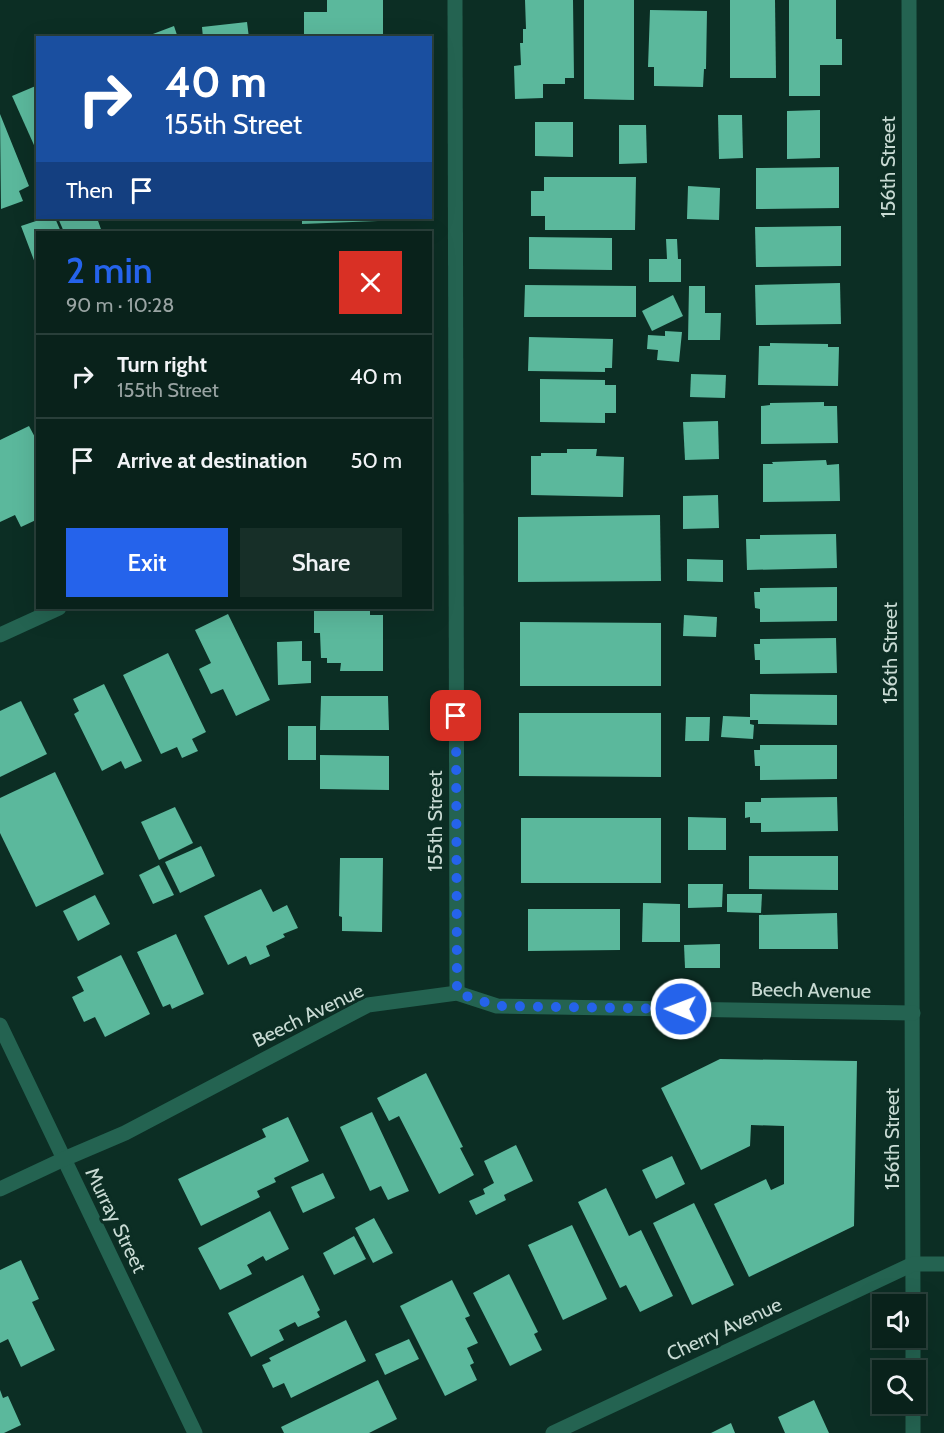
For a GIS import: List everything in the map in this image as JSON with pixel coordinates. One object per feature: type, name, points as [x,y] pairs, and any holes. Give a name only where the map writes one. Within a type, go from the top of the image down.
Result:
[{"type":"street","name":"155th Street","points":[[455,0],[457,993]]},
{"type":"street","name":"156th Street","points":[[909,0],[913,1294]]},
{"type":"street","points":[[0,636],[57,609]]},
{"type":"street","name":"Beech Avenue","points":[[0,1189],[125,1133],[368,1005],[457,993],[497,1006],[913,1012]]},
{"type":"street","name":"Murray Street","points":[[0,1025],[195,1433]]},
{"type":"street","points":[[913,1264],[944,1264]]},
{"type":"street","name":"Cherry Avenue","points":[[553,1433],[913,1264]]},
{"type":"street","points":[[914,1414],[914,1433]]},
{"type":"building","points":[[327,0],[383,0],[383,36],[304,36],[304,12],[327,12]]},
{"type":"building","points":[[525,0],[573,0],[574,78],[565,78],[565,84],[543,84],[543,98],[515,99],[514,66],[521,65],[520,43],[523,43],[523,29],[526,29]]},
{"type":"building","points":[[584,0],[634,0],[634,100],[584,99]]},
{"type":"building","points":[[730,0],[775,0],[776,78],[730,78]]},
{"type":"building","points":[[789,0],[836,0],[836,39],[842,39],[842,65],[820,65],[820,96],[789,96]]},
{"type":"building","points":[[650,10],[707,11],[706,69],[704,69],[703,87],[654,86],[654,67],[648,67]]},
{"type":"building","points":[[247,22],[249,36],[203,36],[202,27]]},
{"type":"building","points":[[174,26],[177,36],[148,36]]},
{"type":"building","points":[[36,86],[36,150],[12,96]]},
{"type":"building","points":[[820,110],[820,158],[787,159],[787,111]]},
{"type":"building","points":[[0,114],[29,186],[19,191],[23,201],[1,209]]},
{"type":"building","points":[[718,115],[742,115],[743,158],[719,159]]},
{"type":"building","points":[[535,122],[573,122],[573,157],[535,156]]},
{"type":"building","points":[[619,125],[646,125],[647,163],[619,164]]},
{"type":"building","points":[[839,167],[839,208],[756,209],[756,168]]},
{"type":"building","points":[[544,177],[636,177],[635,230],[545,230],[545,216],[531,216],[531,191],[544,191]]},
{"type":"building","points":[[688,186],[720,188],[719,220],[687,219]]},
{"type":"building","points":[[42,219],[55,219],[61,231],[36,231],[35,263],[21,226]]},
{"type":"building","points":[[58,219],[97,219],[102,231],[64,231]]},
{"type":"building","points":[[302,219],[378,219],[378,221],[302,224]]},
{"type":"building","points":[[841,226],[841,266],[756,267],[755,227]]},
{"type":"building","points":[[529,237],[612,238],[612,270],[529,269]]},
{"type":"building","points":[[666,239],[677,239],[678,259],[681,259],[681,282],[649,282],[649,259],[667,259]]},
{"type":"building","points":[[840,283],[841,324],[756,325],[755,285]]},
{"type":"building","points":[[525,285],[636,286],[636,317],[524,317]]},
{"type":"building","points":[[689,286],[705,286],[705,313],[721,313],[720,340],[688,340]]},
{"type":"building","points":[[673,295],[683,316],[652,331],[642,311]]},
{"type":"building","points":[[665,331],[682,332],[679,362],[657,360],[658,350],[647,349],[648,335],[665,336]]},
{"type":"building","points":[[529,337],[613,339],[612,368],[605,368],[605,372],[528,371]]},
{"type":"building","points":[[770,343],[828,344],[828,347],[839,347],[838,386],[758,385],[759,346],[770,346]]},
{"type":"building","points":[[691,374],[726,375],[725,398],[690,397]]},
{"type":"building","points":[[540,379],[605,380],[605,385],[616,385],[616,413],[605,413],[605,423],[540,422]]},
{"type":"building","points":[[824,402],[824,406],[837,406],[838,443],[761,444],[761,406],[770,405],[770,403]]},
{"type":"building","points":[[718,421],[719,459],[685,460],[683,422]]},
{"type":"building","points":[[29,426],[36,439],[36,520],[21,527],[15,515],[0,522],[0,440]]},
{"type":"building","points":[[567,449],[597,449],[596,456],[624,457],[623,497],[531,495],[531,456],[541,456],[541,453],[567,453]]},
{"type":"building","points":[[826,460],[827,465],[839,464],[840,501],[763,502],[763,464]]},
{"type":"building","points":[[718,495],[719,528],[683,529],[683,496]]},
{"type":"building","points":[[660,515],[661,581],[518,582],[518,517]]},
{"type":"building","points":[[836,534],[837,568],[747,570],[746,539],[760,539],[760,535]]},
{"type":"building","points":[[687,559],[723,560],[723,582],[687,581]]},
{"type":"building","points":[[837,587],[837,621],[760,622],[760,609],[755,608],[754,592],[760,592],[760,588]]},
{"type":"building","points":[[370,609],[370,615],[383,615],[383,671],[340,671],[341,663],[327,663],[327,658],[321,658],[320,633],[314,633],[314,610]]},
{"type":"building","points":[[228,614],[270,700],[236,716],[223,689],[211,694],[199,669],[211,663],[195,630]]},
{"type":"building","points":[[684,615],[717,617],[716,637],[683,636]]},
{"type":"building","points":[[520,622],[661,623],[661,686],[520,686]]},
{"type":"building","points":[[836,638],[837,673],[760,674],[760,660],[755,660],[754,644],[760,644],[760,639]]},
{"type":"building","points":[[302,641],[302,661],[311,661],[311,683],[278,685],[277,642]]},
{"type":"building","points":[[168,653],[206,732],[192,739],[198,751],[182,758],[177,747],[161,754],[123,675]]},
{"type":"building","points":[[104,684],[142,761],[125,769],[121,761],[102,771],[74,714],[79,711],[73,699]]},
{"type":"building","points":[[750,694],[837,695],[837,725],[758,724],[758,720],[750,720],[750,724],[754,725],[753,739],[721,737],[723,716],[750,717]]},
{"type":"building","points":[[321,696],[388,696],[389,730],[320,730]]},
{"type":"building","points":[[21,701],[47,754],[0,777],[0,711]]},
{"type":"building","points":[[519,713],[661,713],[661,777],[519,776]]},
{"type":"building","points":[[686,717],[710,717],[709,741],[685,741]]},
{"type":"building","points":[[288,726],[316,726],[316,760],[288,760]]},
{"type":"building","points":[[760,745],[837,745],[837,779],[760,780],[760,766],[755,766],[754,750],[760,750]]},
{"type":"building","points":[[320,755],[389,756],[389,790],[320,789]]},
{"type":"building","points":[[55,772],[104,874],[36,907],[0,833],[0,798]]},
{"type":"building","points":[[837,797],[838,831],[761,832],[761,823],[750,823],[750,817],[745,818],[745,802],[761,802],[761,798]]},
{"type":"building","points":[[175,807],[193,843],[159,860],[141,822]]},
{"type":"building","points":[[688,817],[726,818],[726,850],[688,850]]},
{"type":"building","points":[[521,818],[661,818],[661,883],[521,883]]},
{"type":"building","points":[[201,846],[215,876],[180,893],[165,862]]},
{"type":"building","points":[[749,856],[838,856],[838,890],[749,889]]},
{"type":"building","points":[[340,858],[383,858],[382,932],[342,931],[342,917],[339,916]]},
{"type":"building","points":[[159,865],[174,895],[153,904],[139,875]]},
{"type":"building","points":[[688,884],[723,884],[722,907],[688,908]]},
{"type":"building","points":[[261,889],[273,912],[287,905],[298,928],[283,934],[285,937],[266,946],[270,956],[250,965],[246,956],[228,965],[204,916]]},
{"type":"building","points":[[727,894],[762,894],[761,913],[727,912]]},
{"type":"building","points":[[95,895],[110,924],[78,941],[63,911]]},
{"type":"building","points":[[643,903],[680,904],[680,942],[642,942]]},
{"type":"building","points":[[528,909],[620,909],[620,950],[528,951]]},
{"type":"building","points":[[837,913],[838,949],[759,949],[759,915]]},
{"type":"building","points":[[176,934],[204,994],[172,1009],[170,1004],[163,1007],[137,952]]},
{"type":"building","points":[[720,944],[720,968],[685,968],[684,945]]},
{"type":"building","points":[[121,955],[150,1014],[105,1037],[95,1017],[84,1022],[72,997],[84,991],[77,977]]},
{"type":"building","points":[[720,1059],[857,1061],[854,1226],[749,1277],[714,1204],[766,1179],[771,1190],[784,1184],[784,1126],[751,1125],[750,1146],[701,1170],[661,1088]]},
{"type":"building","points":[[426,1073],[463,1147],[460,1148],[474,1175],[439,1194],[399,1116],[389,1121],[377,1098]]},
{"type":"building","points":[[372,1112],[409,1191],[388,1200],[381,1186],[370,1191],[340,1127]]},
{"type":"building","points":[[288,1117],[309,1161],[274,1178],[276,1182],[257,1191],[260,1197],[201,1226],[178,1179],[266,1137],[262,1129]]},
{"type":"building","points":[[516,1145],[533,1181],[504,1195],[506,1200],[476,1215],[469,1201],[485,1194],[483,1189],[494,1183],[484,1161]]},
{"type":"building","points":[[672,1156],[685,1184],[656,1199],[642,1170]]},
{"type":"building","points":[[323,1173],[335,1198],[303,1213],[291,1187]]},
{"type":"building","points":[[606,1188],[629,1236],[641,1230],[673,1296],[640,1312],[626,1285],[620,1288],[578,1202]]},
{"type":"building","points":[[694,1203],[734,1285],[692,1305],[653,1223]]},
{"type":"building","points":[[270,1211],[289,1249],[266,1261],[263,1256],[247,1265],[252,1274],[220,1290],[198,1248]]},
{"type":"building","points":[[374,1218],[393,1253],[373,1263],[355,1228]]},
{"type":"building","points":[[572,1225],[607,1299],[563,1320],[528,1245]]},
{"type":"building","points":[[354,1236],[366,1259],[334,1275],[323,1253]]},
{"type":"building","points":[[21,1260],[39,1299],[32,1302],[55,1350],[21,1367],[8,1339],[0,1343],[0,1270]]},
{"type":"building","points":[[509,1274],[538,1332],[534,1334],[542,1350],[510,1366],[473,1293]]},
{"type":"building","points":[[303,1275],[320,1310],[317,1312],[320,1317],[298,1327],[295,1322],[279,1330],[284,1340],[251,1357],[228,1313]]},
{"type":"building","points":[[452,1280],[470,1316],[465,1318],[478,1343],[467,1348],[474,1363],[470,1365],[477,1380],[445,1396],[400,1306]]},
{"type":"building","points":[[346,1320],[366,1361],[291,1398],[284,1383],[273,1388],[262,1365],[271,1361],[269,1358]]},
{"type":"building","points":[[409,1339],[419,1359],[385,1375],[375,1354]]},
{"type":"building","points":[[378,1380],[397,1419],[369,1433],[284,1433],[281,1427]]},
{"type":"building","points":[[0,1390],[3,1398],[8,1396],[21,1425],[4,1433],[0,1433]]},
{"type":"building","points":[[814,1400],[829,1433],[785,1433],[778,1417]]},
{"type":"building","points":[[731,1423],[735,1433],[711,1433]]},
{"type":"route","points":[[456,716],[457,993],[497,1006],[681,1009]]}]
